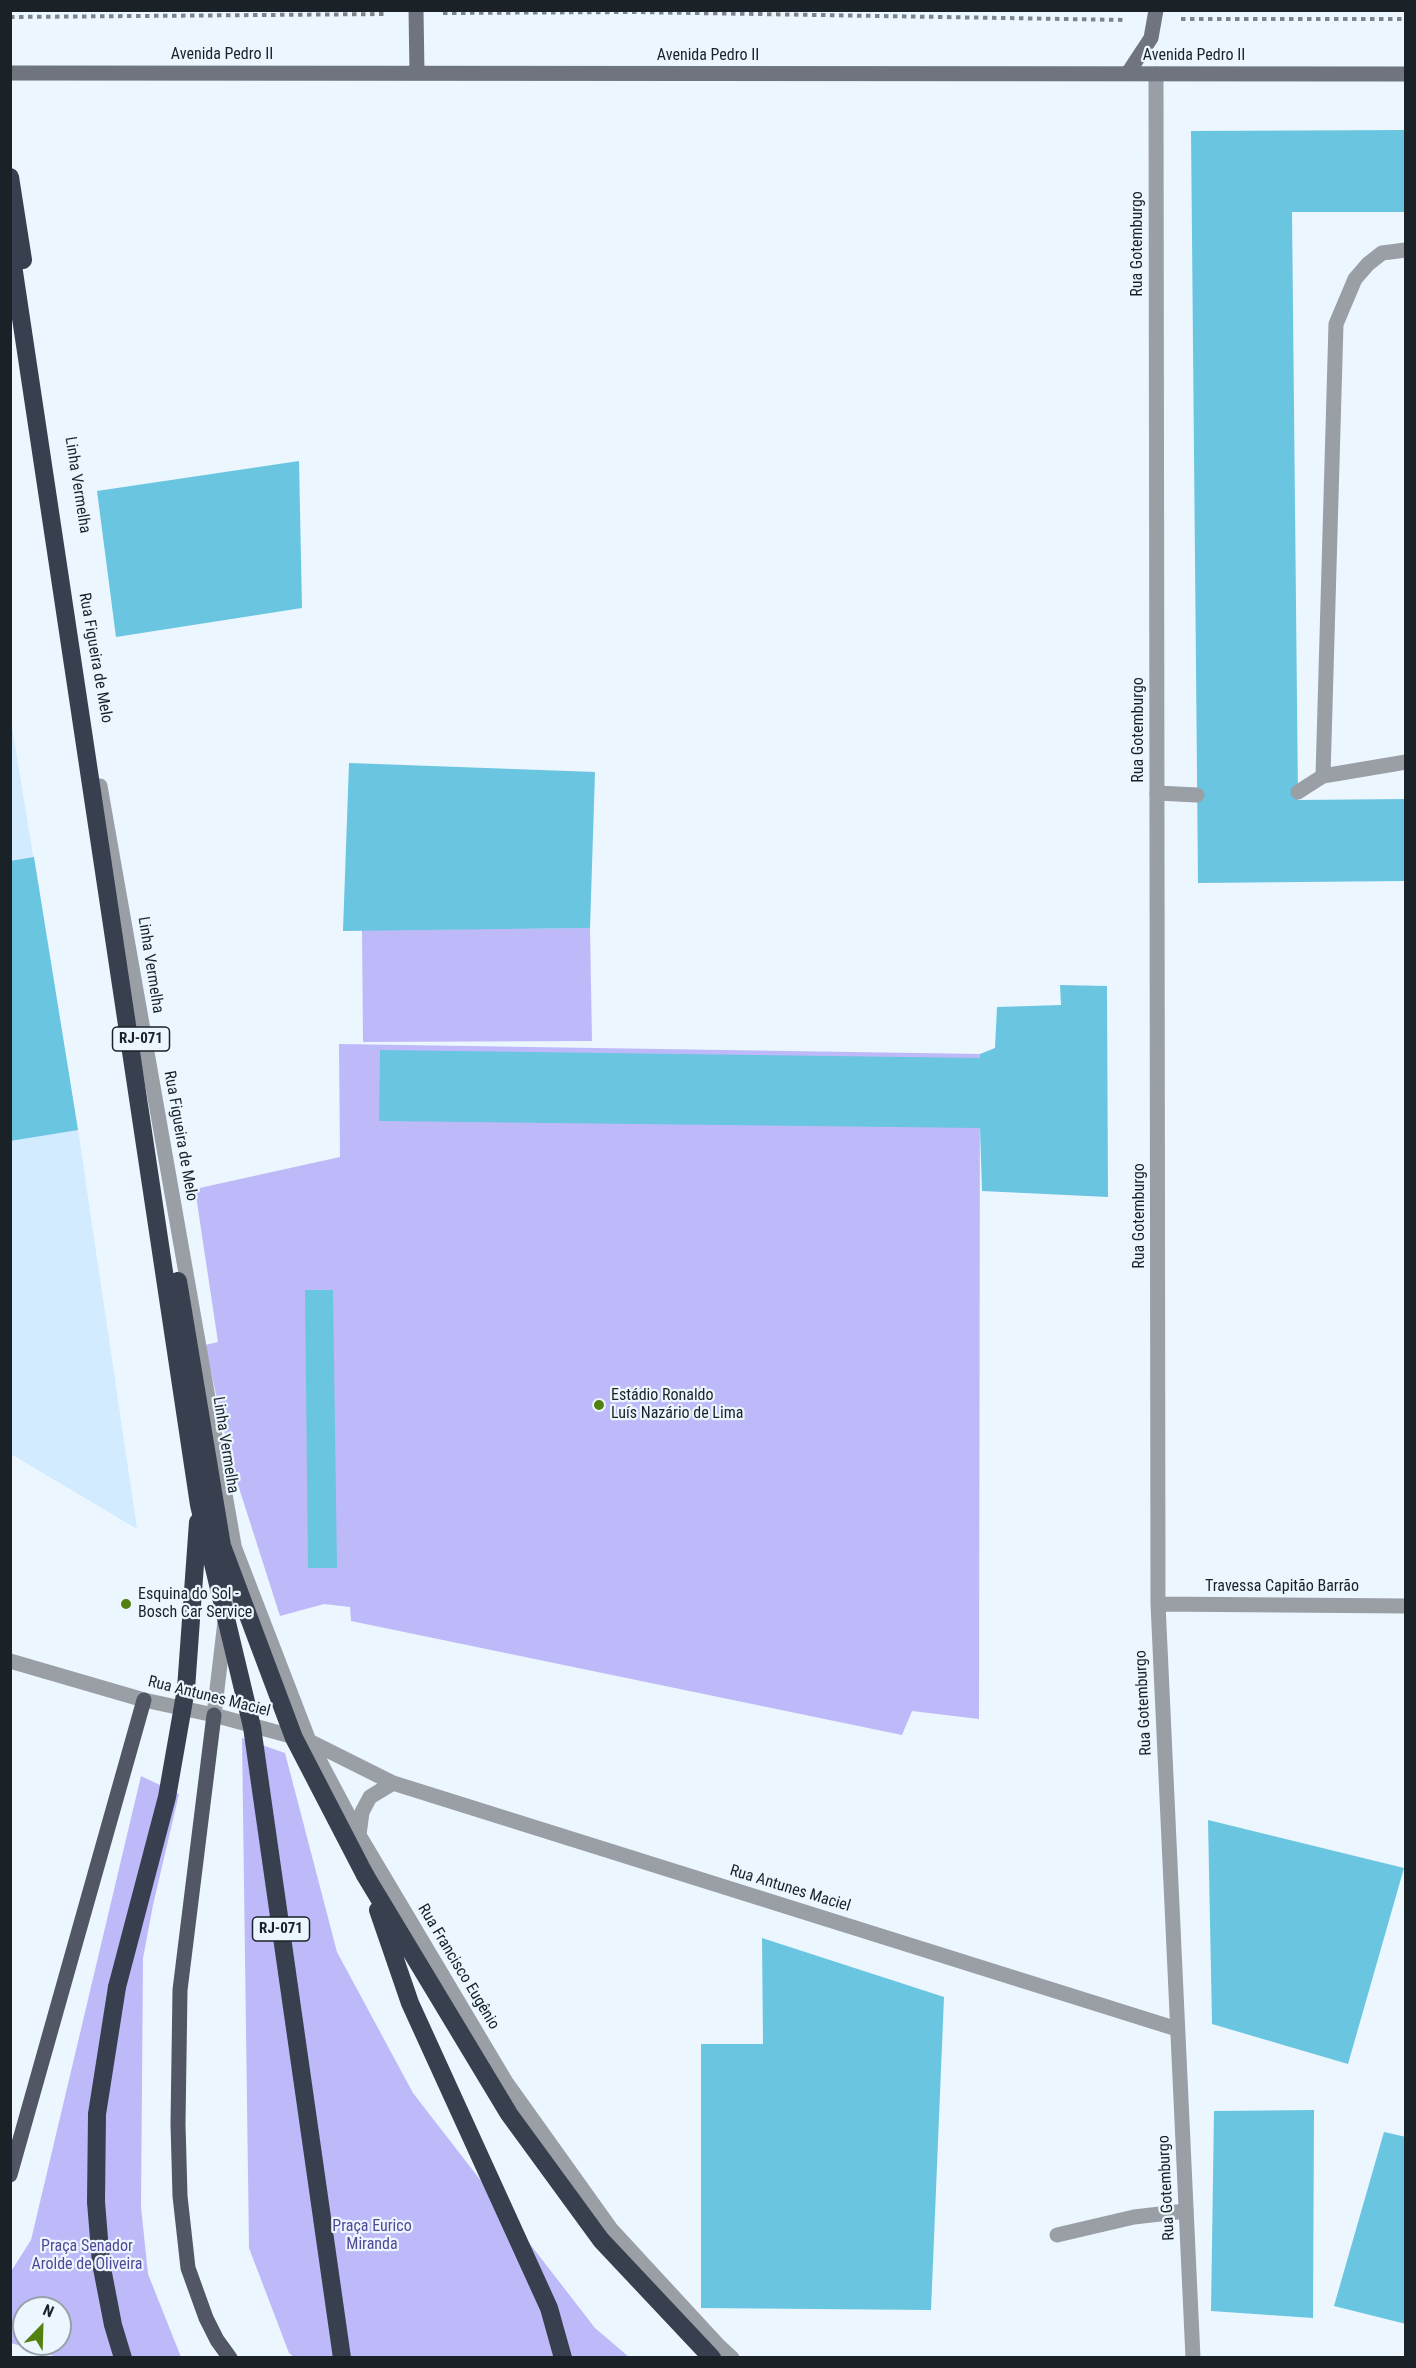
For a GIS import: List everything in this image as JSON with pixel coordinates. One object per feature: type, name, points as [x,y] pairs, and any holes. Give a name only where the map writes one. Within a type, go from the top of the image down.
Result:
[{"type":"highway","name":"Linha Vermelha","points":[[10,177],[178,1279],[222,1546],[294,1738],[365,1875]]},
{"type":"highway","name":"Linha Vermelha","points":[[10,245],[200,1505]]},
{"type":"highway","name":"RJ-071","points":[[200,1505],[252,1727],[342,2358]]},
{"type":"highway","points":[[123,2358],[113,2325],[101,2263],[96,2202],[97,2114],[117,1986],[167,1797],[186,1689],[200,1505]]},
{"type":"highway","name":"RJ-071","points":[[365,1875],[410,2002],[549,2308],[563,2358]]},
{"type":"highway","points":[[365,1875],[509,2114],[602,2240],[712,2358]]},
{"type":"main road","points":[[10,2175],[144,1700]]},
{"type":"main road","points":[[214,1715],[180,1990],[178,2101],[180,2196],[188,2268],[195,2292],[217,2340],[230,2358]]},
{"type":"street","points":[[416,12],[417,73]]},
{"type":"street","points":[[1128,74],[1151,38],[1155,15]]},
{"type":"street","name":"Avenida Pedro II","points":[[10,73],[1406,74]]},
{"type":"street","name":"Rua Gotemburgo","points":[[1156,74],[1158,1604],[1193,2358]]},
{"type":"street","points":[[1323,776],[1336,324],[1355,279],[1368,264],[1382,254],[1406,250]]},
{"type":"street","name":"Rua Figueira de Melo","points":[[10,282],[234,1545],[214,1715]]},
{"type":"street","points":[[1298,792],[1323,776],[1406,762]]},
{"type":"street","points":[[1157,793],[1197,795]]},
{"type":"street","name":"Rua Francisco Eugênio","points":[[234,1545],[309,1741],[359,1835],[506,2082],[611,2229],[732,2358]]},
{"type":"street","name":"Travessa Capitão Barrão","points":[[1158,1604],[1406,1606]]},
{"type":"street","name":"Rua Antunes Maciel","points":[[10,1661],[144,1700],[214,1715],[309,1741],[393,1784],[1177,2029]]},
{"type":"street","points":[[359,1835],[362,1812],[370,1797],[393,1784]]},
{"type":"street","points":[[1057,2235],[1134,2217],[1186,2211]]},
{"type":"path","points":[[10,17],[634,12],[1406,18]]},
{"type":"shaded area","points":[[10,715],[78,1130],[137,1529],[11,1454]]},
{"type":"green space","points":[[590,928],[592,1041],[363,1042],[362,930]]},
{"type":"green space","name":"Estádio Ronaldo Luís Nazário de Lima","points":[[339,1044],[980,1054],[979,1719],[912,1711],[902,1735],[351,1621],[350,1607],[324,1604],[280,1616],[232,1466],[205,1345],[218,1342],[195,1189],[340,1157]]},
{"type":"green space","name":"Praça Eurico Miranda","points":[[242,1738],[285,1753],[337,1952],[413,2093],[595,2328],[629,2357],[295,2358],[289,2353],[249,2248]]},
{"type":"green space","name":"Praça Senador Arolde de Oliveira","points":[[141,1776],[179,1794],[143,1958],[141,2207],[148,2274],[181,2357],[54,2356],[72,2356],[72,2296],[12,2296],[11,2343],[10,2273],[31,2240]]},
{"type":"building","points":[[1406,130],[1406,212],[1292,212],[1298,800],[1406,799],[1406,881],[1198,883],[1191,131]]},
{"type":"building","points":[[299,461],[302,608],[116,637],[97,491]]},
{"type":"building","points":[[349,763],[595,772],[590,928],[343,931]]},
{"type":"building","points":[[34,857],[78,1130],[10,1141],[10,861]]},
{"type":"building","points":[[1060,985],[1107,986],[1108,1197],[982,1191],[980,1128],[379,1121],[380,1050],[980,1058],[980,1054],[995,1048],[997,1007],[1061,1005]]},
{"type":"building","points":[[305,1290],[333,1290],[337,1568],[308,1568]]},
{"type":"building","points":[[1208,1820],[1404,1868],[1348,2064],[1212,2024]]},
{"type":"building","points":[[762,1938],[944,1997],[931,2310],[701,2308],[701,2044],[763,2044]]},
{"type":"building","points":[[1314,2110],[1313,2318],[1211,2311],[1214,2111]]},
{"type":"building","points":[[1384,2132],[1406,2137],[1406,2324],[1334,2306]]},
{"type":"place","name":"Estádio Ronaldo Luís Nazário de Lima","points":[[599,1405]]},
{"type":"place","name":"Esquina do Sol - Bosch Car Service","points":[[126,1604]]}]
